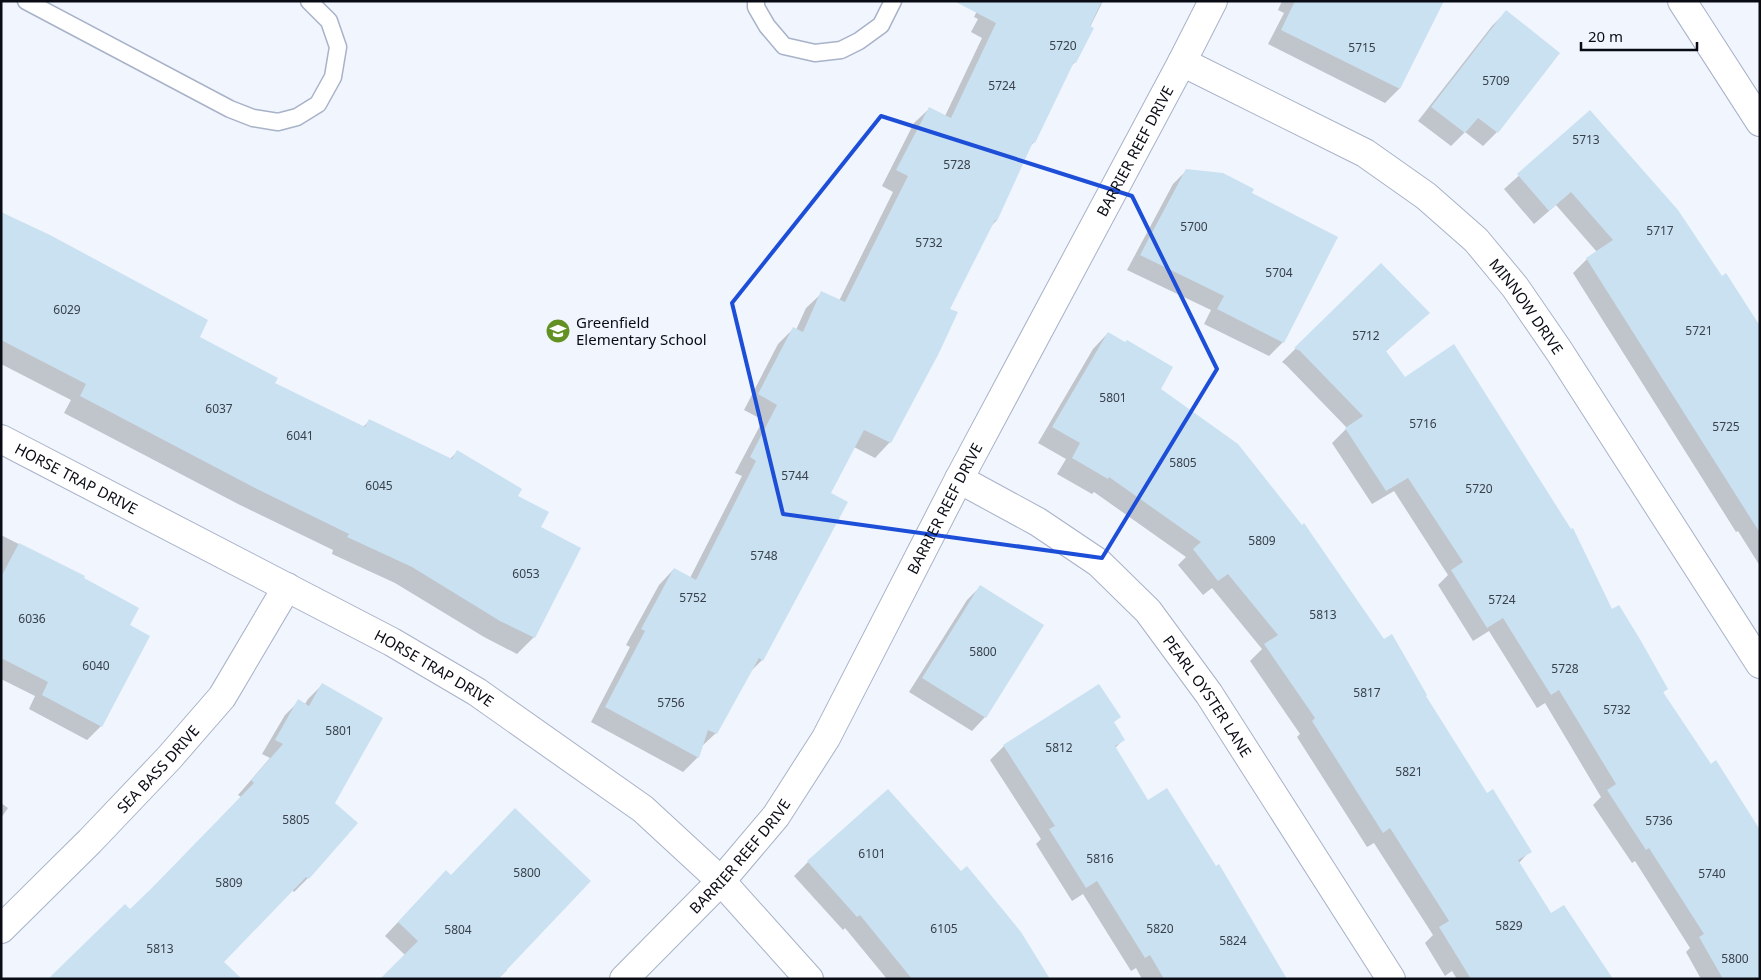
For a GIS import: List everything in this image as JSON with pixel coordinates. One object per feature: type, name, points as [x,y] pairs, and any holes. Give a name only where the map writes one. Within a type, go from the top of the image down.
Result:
[{"type":"street","name":"BARRIER REEF DRIVE","points":[[624,979],[722,880],[776,816],[826,738],[959,478],[1182,62],[1212,1]]},
{"type":"street","points":[[1682,1],[1760,122]]},
{"type":"street","name":"MINNOW DRIVE","points":[[1182,62],[1365,153],[1426,196],[1476,240],[1515,287],[1559,351],[1760,664]]},
{"type":"street","name":"HORSE TRAP DRIVE","points":[[1,438],[392,642],[477,692],[643,809],[722,880],[809,979]]},
{"type":"street","name":"PEARL OYSTER LANE","points":[[959,478],[1038,522],[1099,563],[1148,611],[1209,694],[1391,979]]},
{"type":"street","name":"SEA BASS DRIVE","points":[[1,929],[169,758],[222,697],[286,587]]},
{"type":"lane","points":[[26,1],[230,109],[253,118],[278,122],[297,117],[318,104],[333,77],[338,47],[329,21],[309,1]]},
{"type":"lane","points":[[756,1],[756,7],[767,26],[784,46],[815,53],[841,50],[859,40],[881,25],[892,1]]},
{"type":"highlighted area","points":[[881,116],[1132,196],[1217,369],[1102,558],[783,514],[732,303]]},
{"type":"building","points":[[954,1],[1102,1],[1090,26],[1094,28],[1076,63],[1074,62],[1035,143],[1033,142],[997,221],[995,220],[950,309],[958,312],[939,353],[891,443],[864,430],[831,493],[848,502],[763,661],[759,658],[717,734],[708,730],[699,758],[605,707],[645,631],[641,629],[674,568],[696,580],[756,461],[750,457],[777,405],[758,394],[793,327],[803,332],[821,291],[845,302],[908,176],[896,170],[929,107],[951,118],[996,23]]},
{"type":"building","points":[[1295,1],[1444,1],[1400,89],[1281,30]]},
{"type":"building","points":[[1506,10],[1560,53],[1498,133],[1478,118],[1465,133],[1431,107]]},
{"type":"building","points":[[1590,110],[1678,210],[1722,276],[1726,273],[1760,326],[1760,533],[1586,258],[1613,240],[1571,192],[1549,211],[1517,174]]},
{"type":"building","points":[[1186,169],[1223,173],[1254,189],[1252,193],[1338,237],[1284,343],[1217,309],[1224,296],[1140,255]]},
{"type":"building","points":[[1,212],[50,235],[208,320],[200,337],[278,378],[275,383],[365,427],[369,419],[452,459],[457,450],[522,489],[518,496],[549,512],[541,527],[581,548],[535,638],[500,621],[412,567],[347,537],[349,534],[257,489],[80,396],[86,384],[1,340]]},
{"type":"building","points":[[1381,263],[1430,313],[1386,351],[1405,377],[1454,344],[1571,529],[1573,528],[1612,609],[1619,605],[1641,641],[1668,689],[1663,692],[1711,764],[1716,760],[1760,830],[1760,979],[1723,979],[1699,937],[1704,934],[1649,848],[1646,850],[1607,790],[1616,784],[1559,690],[1551,695],[1503,618],[1487,628],[1451,570],[1463,562],[1408,478],[1386,491],[1345,428],[1363,416],[1300,351],[1294,348]]},
{"type":"building","points":[[1108,332],[1125,342],[1127,340],[1173,367],[1161,389],[1238,444],[1302,525],[1304,523],[1384,639],[1392,634],[1426,696],[1487,793],[1493,789],[1532,852],[1518,860],[1551,913],[1564,905],[1613,979],[1471,979],[1439,927],[1449,921],[1390,828],[1383,833],[1312,721],[1315,718],[1264,644],[1278,635],[1228,574],[1218,581],[1193,549],[1201,542],[1109,477],[1108,479],[1072,458],[1080,443],[1052,427]]},
{"type":"building","points":[[19,543],[85,576],[84,578],[139,608],[130,625],[150,636],[102,727],[42,695],[48,682],[1,658],[1,577]]},
{"type":"building","points":[[980,585],[1044,625],[986,718],[922,678]]},
{"type":"building","points":[[322,683],[383,718],[335,803],[358,823],[309,879],[306,877],[224,962],[242,979],[48,979],[125,904],[130,909],[254,783],[251,780],[283,744],[275,740],[298,699],[309,706]]},
{"type":"building","points":[[1099,684],[1121,717],[1114,722],[1125,740],[1115,746],[1148,800],[1167,788],[1216,866],[1219,864],[1287,979],[1164,979],[1150,955],[1145,958],[1097,881],[1086,888],[1049,829],[1055,826],[1003,745]]},
{"type":"building","points":[[888,789],[961,871],[967,866],[1021,932],[1050,979],[912,979],[860,915],[857,917],[807,861]]},
{"type":"building","points":[[515,808],[591,881],[498,979],[380,979],[418,941],[398,922],[446,870],[451,875]]},
{"type":"place","name":"Greenfield Elementary School","points":[[558,331]]}]
